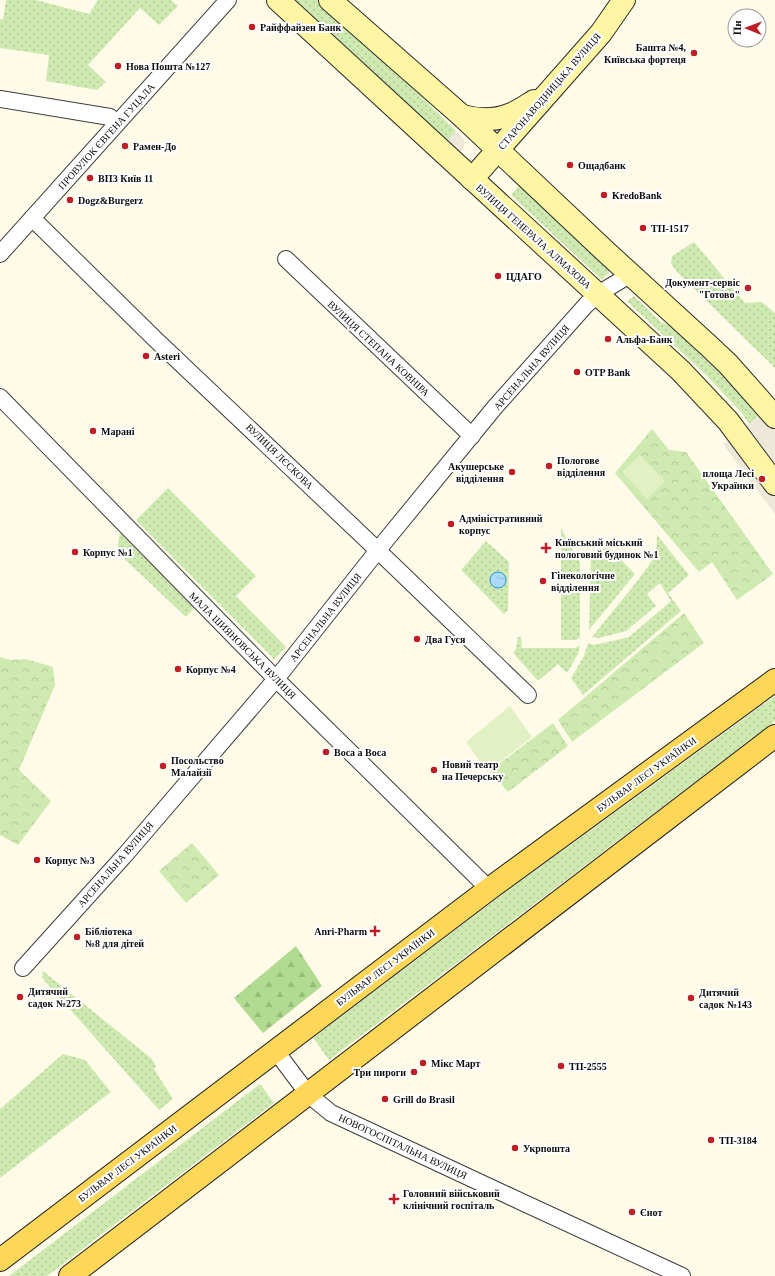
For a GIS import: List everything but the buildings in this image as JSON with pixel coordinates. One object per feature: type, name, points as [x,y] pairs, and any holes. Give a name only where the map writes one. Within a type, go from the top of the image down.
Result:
[{"type":"main road","name":"ВУЛИЦЯ ГЕНЕРАЛА АЛМАЗОВА","points":[[278,0],[681,371],[728,421],[775,484]]},
{"type":"main road","points":[[330,0],[462,116],[605,251],[728,364],[775,418]]},
{"type":"main road","name":"СТАРОНАВОДНИЦЬКА ВУЛИЦЯ","points":[[472,179],[601,33],[624,0]]},
{"type":"main road","points":[[462,116],[474,119],[498,118],[509,115],[549,93]]},
{"type":"main road","name":"БУЛЬВАР ЛЕСІ УКРАЇНКИ","points":[[0,1260],[489,889],[775,680]]},
{"type":"main road","points":[[70,1276],[775,736]]},
{"type":"street","name":"ПРОВУЛОК ЄВГЕНА ГУЦАЛА","points":[[0,254],[228,0]]},
{"type":"street","points":[[0,99],[110,117],[117,123]]},
{"type":"street","name":"ВУЛИЦЯ ЛЄСКОВА","points":[[32,218],[150,334],[528,695]]},
{"type":"street","name":"ВУЛИЦЯ СТЕПАНА КОВНІРА","points":[[286,259],[472,436]]},
{"type":"street","name":"АРСЕНАЛЬНА ВУЛИЦЯ","points":[[23,968],[125,855],[276,679],[377,550],[495,407],[586,305],[598,294],[631,274]]},
{"type":"street","name":"МАЛА ШИЯНОВСЬКА ВУЛИЦЯ","points":[[0,397],[276,679],[489,889]]},
{"type":"street","name":"НОВОГОСПІТАЛЬНА ВУЛИЦЯ","points":[[275,1050],[308,1094],[331,1113],[524,1204],[682,1276]]},
{"type":"green space","points":[[6,0],[36,0],[89,14],[98,0],[171,0],[178,6],[159,25],[140,8],[88,65],[106,82],[97,90],[46,81],[49,55],[0,48],[0,19],[3,19]]},
{"type":"green space","points":[[290,0],[318,0],[384,59],[456,131],[444,144]]},
{"type":"green space","points":[[520,185],[611,270],[602,280],[511,195]]},
{"type":"green space","points":[[694,242],[745,303],[762,302],[775,313],[775,368],[676,271],[671,263],[672,256]]},
{"type":"green space","points":[[634,296],[662,323],[675,326],[762,413],[749,424],[742,413],[706,375],[627,301]]},
{"type":"green space","points":[[652,429],[669,450],[686,452],[773,574],[737,600],[712,562],[699,572],[615,473]]},
{"type":"green space","points":[[640,455],[665,481],[647,499],[622,472]]},
{"type":"green space","points":[[168,488],[256,576],[236,596],[286,647],[274,659],[136,520]]},
{"type":"green space","points":[[561,528],[580,563],[580,576],[561,576]]},
{"type":"green space","points":[[120,531],[196,606],[186,617],[117,552]]},
{"type":"green space","points":[[657,535],[689,575],[668,593],[681,611],[583,695],[571,678],[584,656],[588,643],[593,645],[629,637],[671,601],[660,583],[647,594],[656,606],[626,631],[599,638],[592,637],[639,579],[656,555]]},
{"type":"green space","points":[[486,541],[509,562],[508,610],[504,614],[461,570]]},
{"type":"green space","points":[[608,546],[635,574],[589,630],[591,557]]},
{"type":"green space","points":[[561,591],[580,591],[580,637],[576,640],[561,640]]},
{"type":"green space","points":[[684,613],[704,643],[572,742],[558,720]]},
{"type":"green space","points":[[518,637],[521,637],[522,648],[575,648],[580,645],[578,654],[567,673],[558,664],[538,681],[513,653],[516,649]]},
{"type":"green space","points":[[0,657],[11,660],[26,659],[53,667],[55,685],[19,770],[51,801],[18,845],[0,835]]},
{"type":"green space","points":[[775,696],[775,721],[329,1060],[313,1038],[499,897]]},
{"type":"green space","points":[[510,706],[532,737],[487,772],[466,742]]},
{"type":"green space","points":[[553,723],[568,746],[508,792],[490,771]]},
{"type":"green space","points":[[192,843],[219,875],[186,903],[159,871]]},
{"type":"green space","points":[[296,946],[322,986],[263,1033],[234,998]]},
{"type":"green space","points":[[43,971],[152,1059],[156,1066],[154,1069],[173,1099],[159,1110],[44,980],[42,977]]},
{"type":"green space","points":[[63,1054],[85,1060],[111,1092],[0,1178],[0,1109]]},
{"type":"green space","points":[[260,1084],[274,1103],[47,1276],[9,1276]]},
{"type":"shaded area","points":[[456,131],[463,138],[465,144],[462,151],[454,154],[444,144]]},
{"type":"shaded area","name":"площа Лесі Українки","points":[[775,404],[775,514],[723,444]]},
{"type":"water","points":[[498,572],[504,574],[506,580],[504,586],[498,588],[492,586],[490,580],[492,574]]},
{"type":"place","name":"Райффайзен Банк","points":[[252,27]]},
{"type":"place","name":"Башта №4, Київська фортеця","points":[[694,53]]},
{"type":"place","name":"Нова Пошта №127","points":[[118,66]]},
{"type":"place","name":"Рамен-До","points":[[125,146]]},
{"type":"place","name":"Ощадбанк","points":[[570,165]]},
{"type":"place","name":"ВПЗ Київ 11","points":[[90,178]]},
{"type":"place","name":"KredoBank","points":[[604,195]]},
{"type":"place","name":"Dogz&Burgerz","points":[[70,200]]},
{"type":"place","name":"ТП-1517","points":[[643,228]]},
{"type":"place","name":"ЦДАГО","points":[[498,276]]},
{"type":"place","name":"Документ-сервіс \"Готово\"","points":[[748,288]]},
{"type":"place","name":"Альфа-Банк","points":[[608,339]]},
{"type":"place","name":"Asteri","points":[[146,356]]},
{"type":"place","name":"OTP Bank","points":[[577,372]]},
{"type":"place","name":"Марані","points":[[93,431]]},
{"type":"place","name":"Пологове відділення","points":[[549,466]]},
{"type":"place","name":"Акушерське відділення","points":[[512,472]]},
{"type":"place","name":"площа Лесі Українки","points":[[762,479]]},
{"type":"place","name":"Адміністративний корпус","points":[[451,524]]},
{"type":"place","name":"Київський міський пологовий будинок №1","points":[[546,548]]},
{"type":"place","name":"Корпус №1","points":[[75,552]]},
{"type":"place","name":"Гінекологічне відділення","points":[[543,581]]},
{"type":"place","name":"Два Гуся","points":[[417,639]]},
{"type":"place","name":"Корпус №4","points":[[178,669]]},
{"type":"place","name":"Boca a Boca","points":[[326,752]]},
{"type":"place","name":"Посольство Малайзії","points":[[163,766]]},
{"type":"place","name":"Новий театр на Печерську","points":[[434,770]]},
{"type":"place","name":"Корпус №3","points":[[37,860]]},
{"type":"place","name":"Anri-Pharm","points":[[375,931]]},
{"type":"place","name":"Бібліотека №8 для дітей","points":[[77,937]]},
{"type":"place","name":"Дитячий садок №273","points":[[20,997]]},
{"type":"place","name":"Дитячий садок №143","points":[[691,998]]},
{"type":"place","name":"Мікс Март","points":[[423,1063]]},
{"type":"place","name":"ТП-2555","points":[[561,1066]]},
{"type":"place","name":"Три пироги","points":[[414,1072]]},
{"type":"place","name":"Grill do Brasil","points":[[385,1099]]},
{"type":"place","name":"ТП-3184","points":[[711,1140]]},
{"type":"place","name":"Укрпошта","points":[[515,1148]]},
{"type":"place","name":"Головний військовий клінічний госпіталь","points":[[394,1199]]},
{"type":"place","name":"Єнот","points":[[632,1212]]}]
